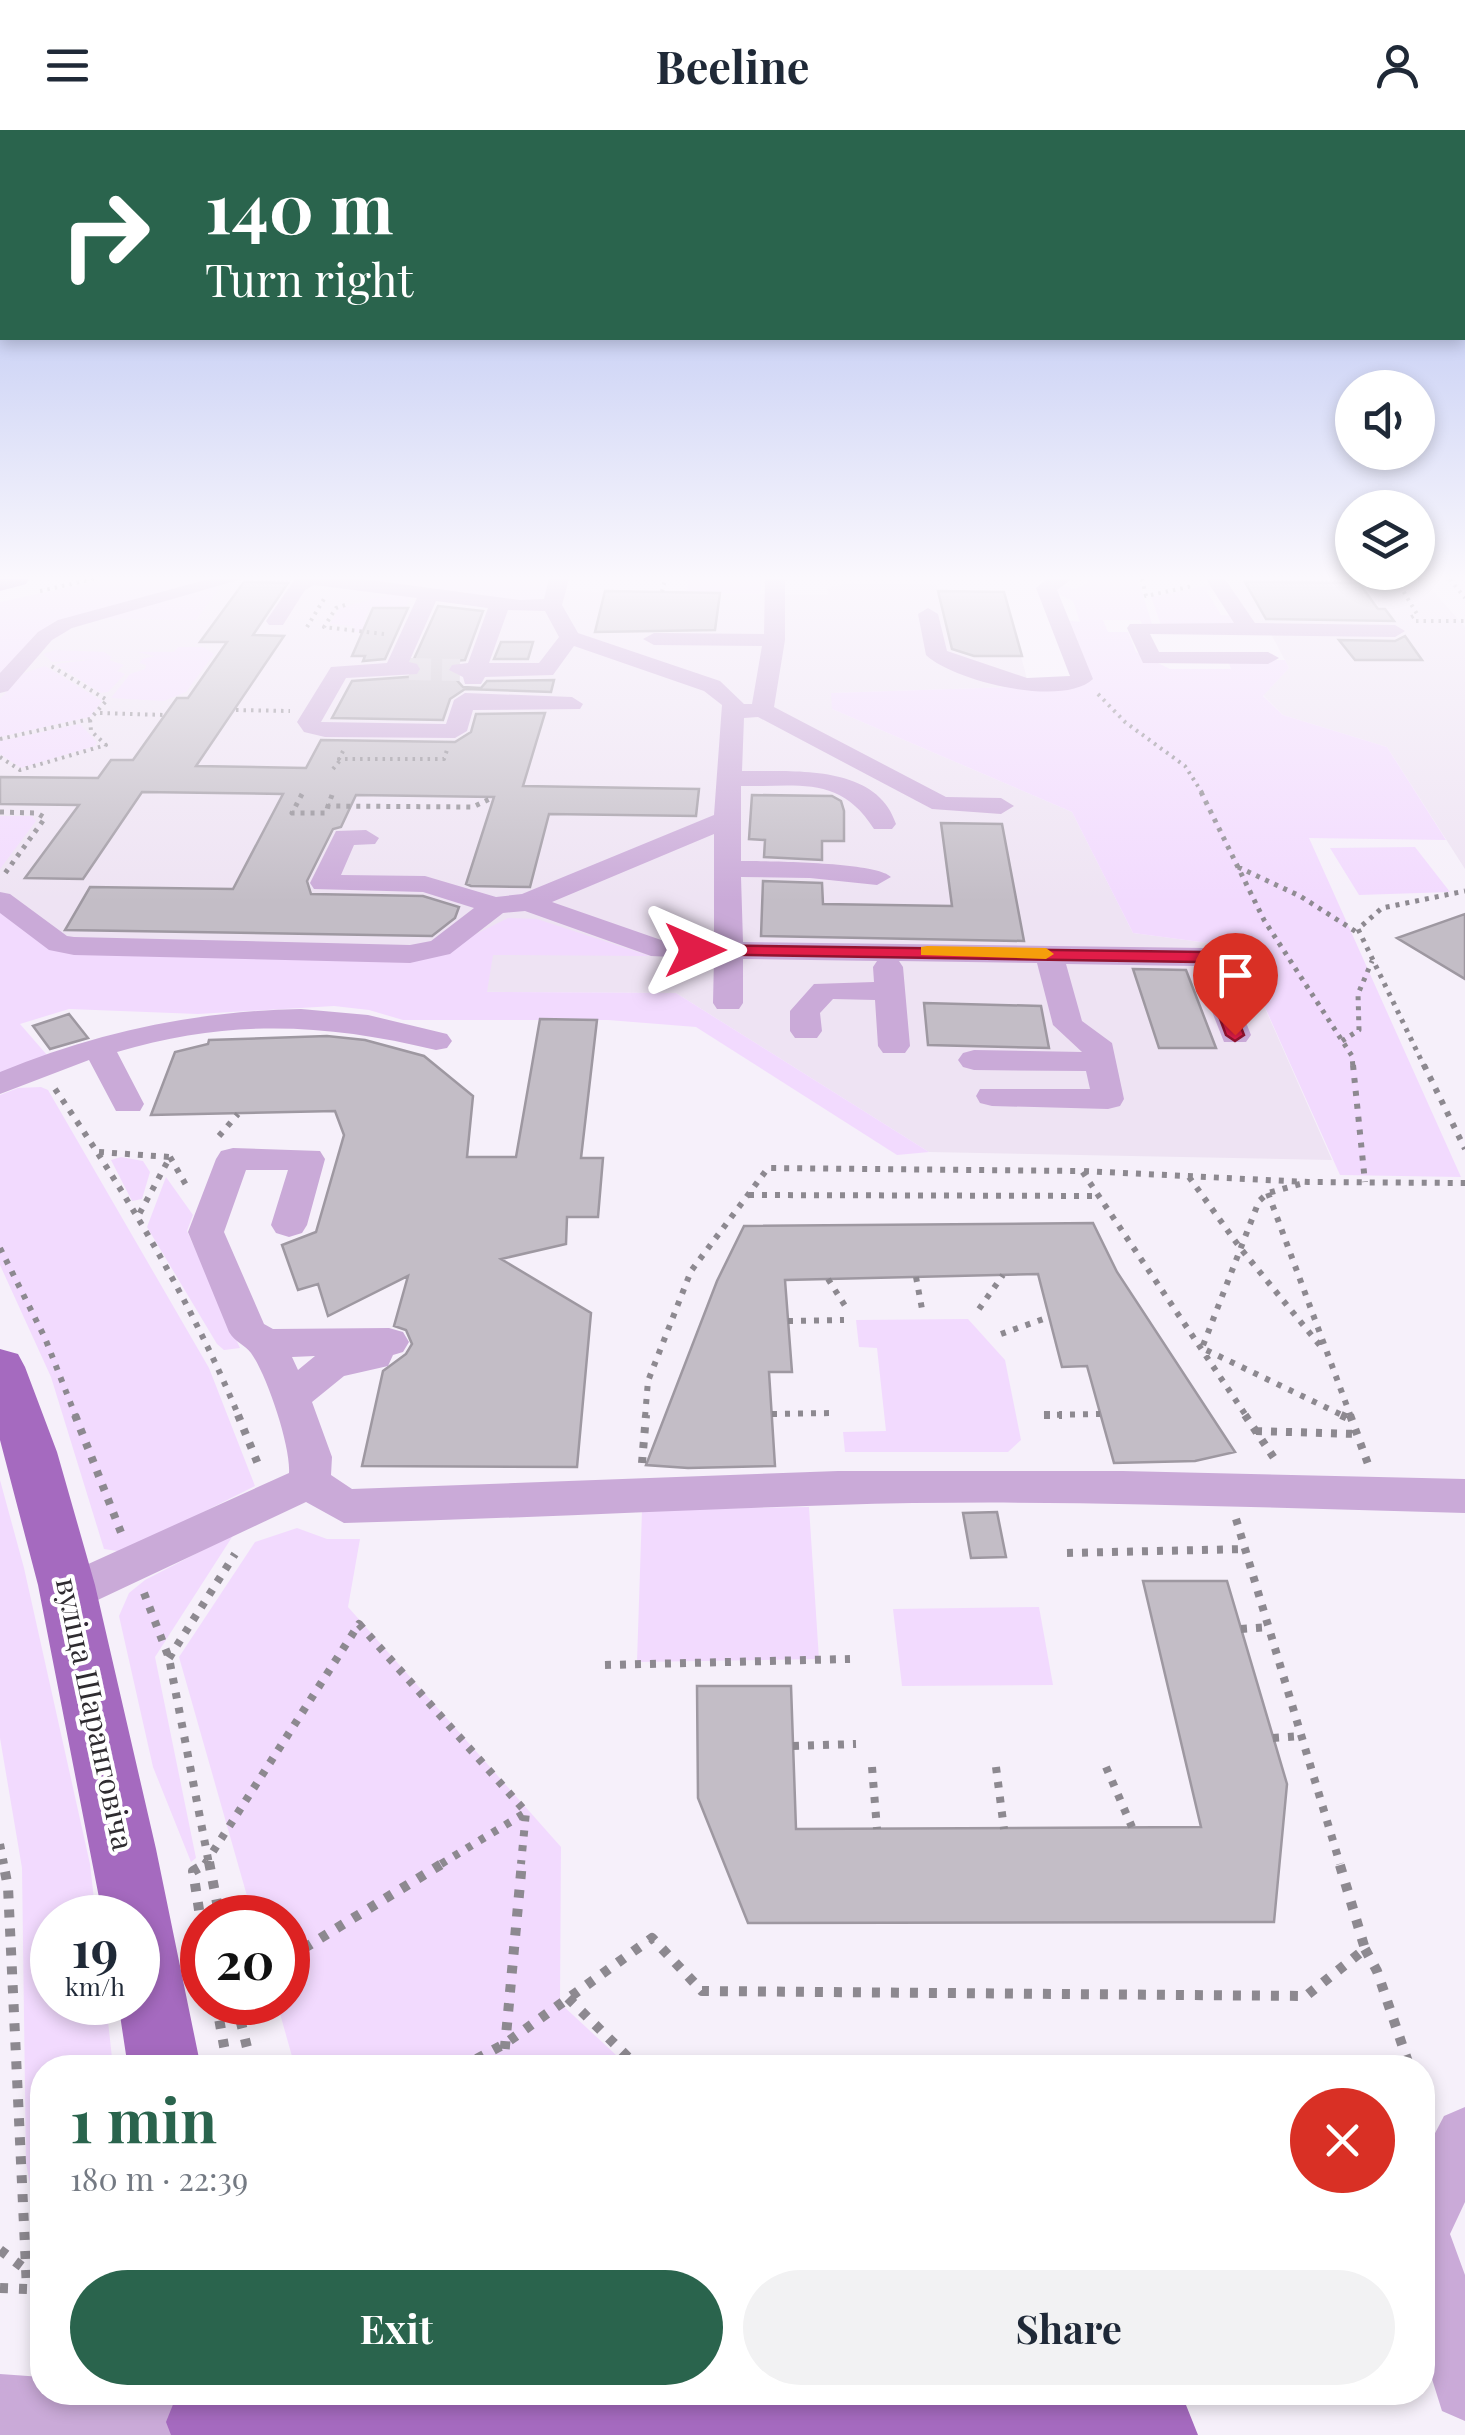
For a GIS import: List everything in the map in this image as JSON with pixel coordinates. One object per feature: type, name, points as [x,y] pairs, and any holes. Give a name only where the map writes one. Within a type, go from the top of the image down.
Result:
[{"type":"main road","name":"вуліца Шаранговіча","points":[[0,1367],[16,1408],[69,1592],[141,1929],[163,2055]]},
{"type":"main road","points":[[208,2416],[326,2406],[1156,2435]]},
{"type":"street","points":[[330,687],[309,722],[312,728],[455,731],[467,687]]},
{"type":"street","points":[[481,687],[572,704]]},
{"type":"street","points":[[713,687],[748,711],[941,804],[1001,806]]},
{"type":"street","points":[[728,1003],[730,778],[748,711],[764,687]]},
{"type":"street","points":[[1029,687],[1055,687]]},
{"type":"street","points":[[730,778],[834,780],[879,811],[883,824]]},
{"type":"street","points":[[366,838],[345,837],[324,884],[424,884],[495,905],[526,902],[727,820]]},
{"type":"street","points":[[728,870],[810,870],[834,876],[876,877]]},
{"type":"street","points":[[0,900],[59,944],[74,946],[410,954],[440,948],[495,905]]},
{"type":"street","points":[[526,902],[662,950],[1206,957],[1235,1035]]},
{"type":"street","points":[[887,950],[894,1046]]},
{"type":"street","points":[[992,1096],[1108,1098],[1096,1043],[1068,1024],[1049,954]]},
{"type":"street","points":[[806,1031],[804,1011],[824,990],[890,991]]},
{"type":"street","points":[[0,1084],[98,1046],[198,1027],[274,1019],[347,1021],[436,1040]]},
{"type":"street","points":[[98,1046],[128,1104]]},
{"type":"street","points":[[974,1060],[1100,1062]]},
{"type":"street","points":[[288,1225],[308,1160],[233,1160],[206,1232],[248,1332],[266,1343],[388,1348],[332,1364],[290,1398]]},
{"type":"street","points":[[69,1592],[290,1490],[311,1457],[266,1343]]},
{"type":"street","points":[[290,1490],[344,1506],[618,1499],[756,1479],[1465,1496]]},
{"type":"street","points":[[1435,2198],[1465,2137]]},
{"type":"street","points":[[1435,2279],[1465,2388]]},
{"type":"street","points":[[0,2406],[208,2416]]},
{"type":"path","points":[[0,740],[90,719],[108,700],[86,687]]},
{"type":"path","points":[[1090,687],[1125,722],[1185,766],[1212,809],[1264,920],[1352,1056],[1366,1182]]},
{"type":"path","points":[[236,710],[314,711]]},
{"type":"path","points":[[99,713],[165,715]]},
{"type":"path","points":[[0,757],[20,770],[106,744],[91,731],[90,719]]},
{"type":"path","points":[[302,794],[292,812],[326,812],[332,794]]},
{"type":"path","points":[[328,806],[473,807],[494,797]]},
{"type":"path","points":[[0,812],[38,813],[45,818],[0,880]]},
{"type":"path","points":[[1237,867],[1278,882],[1359,933],[1465,1149]]},
{"type":"path","points":[[1359,933],[1358,929],[1382,908],[1465,891]]},
{"type":"path","points":[[1342,1041],[1360,1030],[1355,1014],[1360,978],[1372,961]]},
{"type":"path","points":[[39,1066],[98,1152],[290,1490],[169,1658]]},
{"type":"path","points":[[98,1152],[170,1157]]},
{"type":"path","points":[[170,1157],[186,1185],[194,1170]]},
{"type":"path","points":[[136,1221],[170,1157]]},
{"type":"path","points":[[640,1480],[648,1382],[690,1271],[768,1168],[1082,1171],[1308,1182],[1465,1184]]},
{"type":"path","points":[[1082,1171],[1282,1470]]},
{"type":"path","points":[[1188,1176],[1240,1249],[1328,1354]]},
{"type":"path","points":[[1202,1348],[1259,1201],[1268,1194],[1308,1182]]},
{"type":"path","points":[[1268,1194],[1373,1476]]},
{"type":"path","points":[[748,1196],[1100,1196]]},
{"type":"path","points":[[0,1248],[45,1338],[169,1658],[216,1895]]},
{"type":"path","points":[[979,1309],[1003,1275]]},
{"type":"path","points":[[916,1277],[922,1309]]},
{"type":"path","points":[[828,1279],[847,1309]]},
{"type":"path","points":[[1001,1334],[1049,1318]]},
{"type":"path","points":[[788,1320],[844,1320]]},
{"type":"path","points":[[1202,1348],[1351,1420]]},
{"type":"path","points":[[772,1414],[833,1413]]},
{"type":"path","points":[[1044,1416],[1100,1414]]},
{"type":"path","points":[[1256,1431],[1357,1434]]},
{"type":"path","points":[[1228,1493],[1365,1949],[1378,1971],[1406,2055]]},
{"type":"path","points":[[1067,1553],[1245,1548]]},
{"type":"path","points":[[197,1895],[193,1871],[210,1862],[359,1624],[526,1812],[505,2055]]},
{"type":"path","points":[[1241,1629],[1269,1627]]},
{"type":"path","points":[[605,1664],[850,1659]]},
{"type":"path","points":[[1273,1738],[1301,1736]]},
{"type":"path","points":[[793,1746],[856,1744]]},
{"type":"path","points":[[1106,1766],[1132,1827]]},
{"type":"path","points":[[872,1767],[877,1829]]},
{"type":"path","points":[[996,1767],[1004,1829]]},
{"type":"path","points":[[310,1945],[526,1812]]},
{"type":"path","points":[[0,1844],[27,2288],[0,2288]]},
{"type":"path","points":[[484,2055],[652,1938],[702,1992],[1306,1996],[1365,1949]]},
{"type":"path","points":[[568,1998],[626,2055]]},
{"type":"path","points":[[220,2025],[226,2055]]},
{"type":"path","points":[[242,2025],[249,2055]]},
{"type":"path","points":[[0,2250],[30,2269]]},
{"type":"shaded area","points":[[0,687],[1012,687],[832,693],[832,709],[1072,812],[1133,933],[1238,947],[1332,1160],[929,1152],[676,993],[215,990],[0,941]]},
{"type":"shaded area","points":[[11,687],[78,687],[102,701],[90,717],[0,737],[0,699]]},
{"type":"shaded area","points":[[91,687],[113,687],[108,692],[101,693]]},
{"type":"shaded area","points":[[120,687],[190,687],[164,701],[111,698]]},
{"type":"shaded area","points":[[1011,687],[1272,687],[1263,696],[1283,715],[1387,747],[1446,840],[1309,838],[1461,1177],[1340,1175],[1238,947],[1133,933],[1072,812],[832,709],[831,693]]},
{"type":"shaded area","points":[[1271,687],[1465,687],[1465,869],[1387,747],[1283,715],[1263,695]]},
{"type":"shaded area","points":[[80,724],[97,742],[95,746],[21,768],[0,754],[0,741]]},
{"type":"shaded area","points":[[0,816],[32,816],[36,821],[0,869]]},
{"type":"shaded area","points":[[1415,847],[1450,892],[1359,895],[1330,848]]},
{"type":"shaded area","points":[[0,908],[52,949],[432,956],[508,918],[537,919],[650,956],[493,955],[487,992],[676,993],[929,1152],[897,1155],[696,1027],[608,1020],[403,1020],[369,1010],[334,1006],[198,1014],[69,1009],[20,1024],[47,1055],[0,1076]]},
{"type":"shaded area","points":[[18,1088],[48,1090],[209,1368],[255,1486],[124,1552],[104,1549],[51,1377],[0,1265],[0,1095]]},
{"type":"shaded area","points":[[121,1157],[143,1161],[150,1172],[142,1199],[132,1201],[111,1160]]},
{"type":"shaded area","points":[[166,1177],[193,1215],[187,1231],[240,1348],[224,1350],[217,1344],[147,1227]]},
{"type":"shaded area","points":[[968,1319],[1005,1360],[1021,1440],[1008,1452],[845,1452],[843,1432],[886,1431],[877,1348],[859,1347],[856,1320]]},
{"type":"shaded area","points":[[0,1480],[24,1568],[90,1864],[94,1895],[30,1895],[30,2025],[108,2025],[112,2055],[30,2055],[30,2184],[26,2163],[22,1868],[0,1738]]},
{"type":"shaded area","points":[[809,1507],[819,1659],[637,1662],[642,1510]]},
{"type":"shaded area","points":[[297,1528],[327,1539],[360,1539],[348,1607],[561,1847],[560,2003],[616,2055],[292,2055],[283,2025],[310,2025],[310,1895],[247,1895],[179,1657],[255,1542]]},
{"type":"shaded area","points":[[234,1534],[155,1657],[196,1858],[191,1862],[153,1767],[119,1616],[129,1593],[145,1580]]},
{"type":"shaded area","points":[[1039,1607],[1053,1685],[902,1686],[893,1609]]},
{"type":"building","points":[[196,687],[250,687],[196,766],[306,768],[321,740],[455,742],[471,732],[476,714],[545,713],[523,786],[699,789],[696,816],[549,814],[530,887],[471,886],[466,884],[494,797],[356,795],[341,827],[333,829],[307,881],[311,894],[423,896],[459,907],[455,918],[432,936],[65,930],[90,887],[233,889],[283,794],[142,792],[83,879],[25,878],[79,805],[0,804],[0,777],[98,778],[111,760],[133,760],[177,698],[188,698]]},
{"type":"building","points":[[349,687],[552,687],[551,692],[465,689],[450,699],[443,720],[332,718]]},
{"type":"building","points":[[752,795],[832,796],[841,801],[844,811],[844,841],[822,841],[822,860],[764,857],[765,840],[749,839]]},
{"type":"building","points":[[941,823],[1002,824],[1024,941],[761,936],[763,881],[822,883],[823,904],[952,906]]},
{"type":"building","points":[[1465,914],[1465,979],[1397,938]]},
{"type":"building","points":[[1133,969],[1186,970],[1216,1048],[1159,1048]]},
{"type":"building","points":[[924,1003],[1041,1006],[1049,1048],[928,1045]]},
{"type":"building","points":[[69,1014],[88,1038],[50,1049],[33,1026]]},
{"type":"building","points":[[540,1019],[597,1020],[581,1158],[603,1158],[598,1217],[567,1217],[566,1244],[501,1259],[591,1313],[577,1467],[362,1466],[383,1371],[406,1354],[412,1344],[406,1330],[394,1326],[408,1276],[328,1316],[318,1284],[298,1290],[282,1245],[316,1232],[344,1135],[335,1111],[151,1115],[175,1052],[208,1044],[209,1040],[327,1036],[365,1040],[424,1056],[473,1096],[467,1157],[516,1157]]},
{"type":"building","points":[[1093,1223],[1117,1272],[1235,1452],[1195,1461],[1114,1463],[1087,1366],[1062,1367],[1038,1274],[785,1280],[792,1372],[769,1372],[775,1466],[646,1465],[717,1281],[744,1226]]},
{"type":"building","points":[[997,1512],[1006,1557],[971,1558],[963,1513]]},
{"type":"building","points":[[1143,1581],[1227,1581],[1287,1784],[1274,1922],[748,1923],[698,1798],[697,1686],[791,1686],[796,1829],[1201,1827]]},
{"type":"slow traffic","points":[[927,951],[1046,954]]},
{"type":"route","points":[[695,950],[1206,957],[1235,1035]]}]
